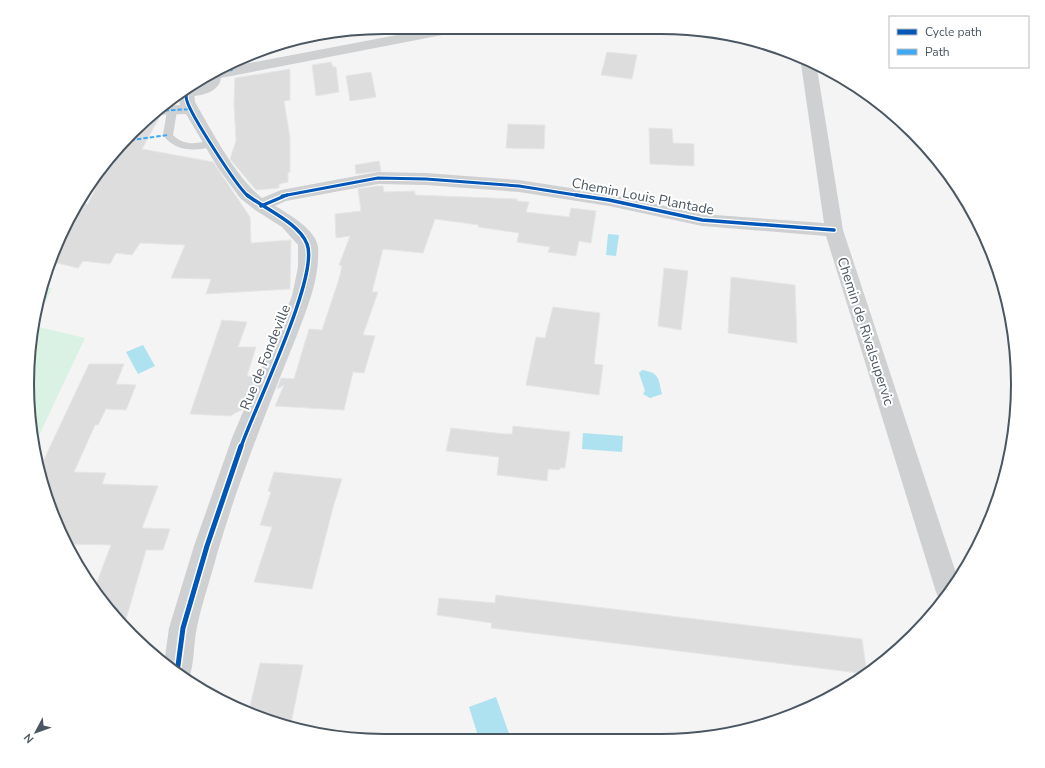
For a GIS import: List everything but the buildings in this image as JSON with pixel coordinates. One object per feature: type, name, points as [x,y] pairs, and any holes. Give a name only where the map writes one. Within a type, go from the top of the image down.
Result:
[{"type":"street","points":[[223,73],[427,34]]},
{"type":"street","name":"Chemin de Rivalsupervic","points":[[809,67],[834,230],[947,585]]},
{"type":"street","points":[[178,103],[213,82],[213,79]]},
{"type":"street","name":"Rue de Fondeville","points":[[178,103],[212,144],[246,194],[261,206],[289,223],[301,234],[308,245],[308,267],[302,296],[244,438],[207,546],[184,628],[178,667]]},
{"type":"street","name":"Chemin Louis Plantade","points":[[261,206],[281,196],[378,178],[426,179],[519,186],[609,200],[702,220],[834,230]]},
{"type":"lane","points":[[178,103],[168,135],[171,140],[178,144],[196,148],[212,144]]},
{"type":"green space","points":[[48,288],[52,288],[43,307]]},
{"type":"green space","points":[[39,327],[85,338],[38,437],[34,384]]},
{"type":"water","points":[[608,234],[619,235],[616,256],[606,255]]},
{"type":"water","points":[[143,345],[155,366],[138,374],[126,352]]},
{"type":"water","points":[[642,370],[648,371],[657,377],[662,394],[650,398],[643,394],[645,391],[639,373]]},
{"type":"water","points":[[583,433],[623,436],[622,452],[582,449]]},
{"type":"water","points":[[496,697],[509,734],[477,734],[469,707]]},
{"type":"marked path","points":[[166,111],[191,109]]},
{"type":"marked path","points":[[134,140],[168,135]]},
{"type":"cycle path","points":[[178,667],[183,628],[207,546],[244,438],[302,296],[308,267],[308,245],[301,234],[289,223],[261,206],[246,194],[227,168],[197,120],[187,102],[186,95]]},
{"type":"cycle path","points":[[261,206],[281,196],[378,178],[426,179],[519,186],[609,200],[702,220],[834,230]]}]
